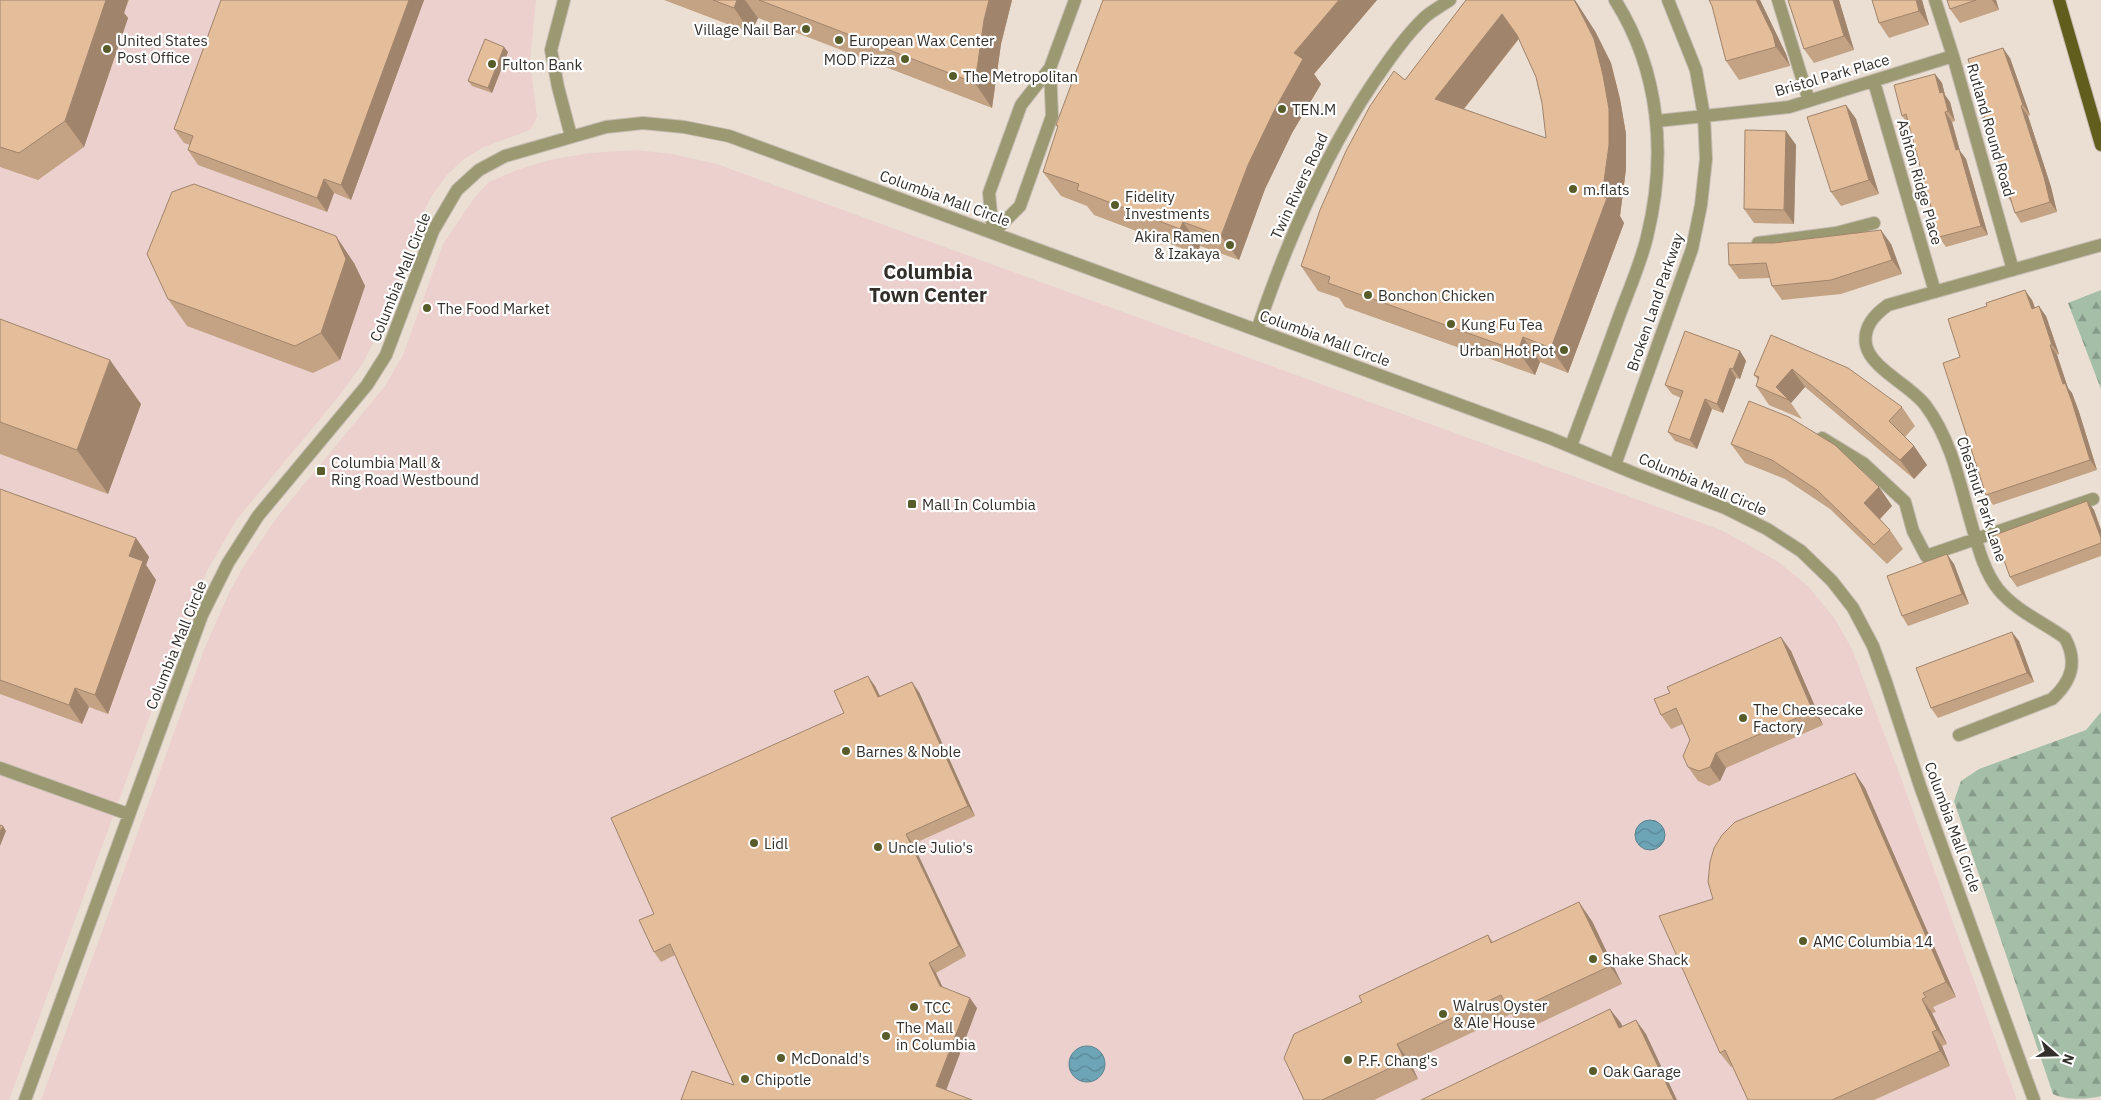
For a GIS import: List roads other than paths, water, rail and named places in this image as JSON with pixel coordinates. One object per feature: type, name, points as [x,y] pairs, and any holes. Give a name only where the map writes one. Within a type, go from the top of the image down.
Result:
[{"type":"main road","points":[[2059,0],[2101,144]]},
{"type":"street","points":[[564,0],[551,50],[558,87],[571,136]]},
{"type":"street","points":[[993,233],[989,193],[1021,105],[1050,68],[1075,0]]},
{"type":"street","name":"Twin Rivers Road","points":[[1257,330],[1268,297],[1310,194],[1350,118],[1390,58],[1425,17],[1433,0]]},
{"type":"street","name":"Twin Rivers Road","points":[[1425,17],[1450,0]]},
{"type":"street","name":"Broken Land Parkway","points":[[1571,446],[1647,238],[1656,196],[1659,157],[1658,121],[1652,86],[1641,52],[1615,0]]},
{"type":"street","name":"Broken Land Parkway","points":[[1615,466],[1692,249],[1701,205],[1706,159],[1704,116],[1696,70],[1668,0]]},
{"type":"street","points":[[1778,0],[1809,101]]},
{"type":"street","name":"Rutland Round Road","points":[[1935,0],[1953,56],[2013,270]]},
{"type":"street","name":"Bristol Park Place","points":[[1658,121],[1789,107],[1953,56]]},
{"type":"street","points":[[993,233],[1020,206],[1052,116],[1050,68]]},
{"type":"street","name":"Ashton Ridge Place","points":[[1874,82],[1935,292]]},
{"type":"street","name":"Columbia Mall Circle","points":[[25,1100],[202,615],[228,563],[258,516],[367,385],[386,355],[412,291],[422,254],[457,190],[479,170],[505,156],[606,127],[643,123],[684,127],[728,136],[1257,330],[1571,446],[1615,466],[1725,508],[1767,529],[1802,550],[1832,581],[1853,608],[1873,646],[1920,786],[2034,1100]]},
{"type":"street","points":[[1758,242],[1836,233],[1874,223]]},
{"type":"street","name":"Chestnut Park Lane","points":[[1959,735],[2052,699],[2063,690],[2070,677],[2073,664],[2070,647],[2065,638],[2012,603],[1998,588],[1986,568],[1950,449],[1940,428],[1915,392],[1870,357],[1866,346],[1868,326],[1875,314],[1888,305],[2101,245]]},
{"type":"street","points":[[1813,433],[1863,462],[1905,502],[1912,531],[1926,556],[2093,499]]},
{"type":"street","points":[[0,768],[128,814]]},
{"type":"water","points":[[1650,820],[1661,824],[1665,835],[1661,846],[1650,850],[1639,846],[1635,835],[1639,824]]},
{"type":"water","points":[[1087,1046],[1100,1051],[1105,1064],[1100,1077],[1087,1082],[1074,1077],[1069,1064],[1074,1051]]},
{"type":"place","name":"Village Nail Bar","points":[[806,29]]},
{"type":"place","name":"European Wax Center","points":[[839,40]]},
{"type":"place","name":"United States Post Office","points":[[107,49]]},
{"type":"place","name":"MOD Pizza","points":[[905,59]]},
{"type":"place","name":"Fulton Bank","points":[[492,64]]},
{"type":"place","name":"The Metropolitan","points":[[953,76]]},
{"type":"place","name":"TEN.M","points":[[1282,109]]},
{"type":"place","name":"m.flats","points":[[1573,189]]},
{"type":"place","name":"Fidelity Investments","points":[[1115,205]]},
{"type":"place","name":"Akira Ramen & Izakaya","points":[[1230,245]]},
{"type":"place","name":"Bonchon Chicken","points":[[1368,295]]},
{"type":"place","name":"The Food Market","points":[[427,308]]},
{"type":"place","name":"Kung Fu Tea","points":[[1451,324]]},
{"type":"place","name":"Urban Hot Pot","points":[[1564,350]]},
{"type":"place","name":"Columbia Mall & Ring Road Westbound","points":[[321,471]]},
{"type":"place","name":"Mall In Columbia","points":[[912,504]]},
{"type":"place","name":"The Cheesecake Factory","points":[[1743,718]]},
{"type":"place","name":"Barnes & Noble","points":[[846,751]]},
{"type":"place","name":"Lidl","points":[[754,843]]},
{"type":"place","name":"Uncle Julio's","points":[[878,847]]},
{"type":"place","name":"AMC Columbia 14","points":[[1803,941]]},
{"type":"place","name":"Shake Shack","points":[[1593,959]]},
{"type":"place","name":"TCC","points":[[914,1007]]},
{"type":"place","name":"Walrus Oyster & Ale House","points":[[1443,1014]]},
{"type":"place","name":"The Mall in Columbia","points":[[886,1036]]},
{"type":"place","name":"McDonald's","points":[[781,1058]]},
{"type":"place","name":"P.F. Chang's","points":[[1348,1060]]},
{"type":"place","name":"Oak Garage","points":[[1593,1071]]},
{"type":"place","name":"Chipotle","points":[[745,1079]]},
{"type":"district","name":"Columbia Town Center","points":[[928,282]]}]
